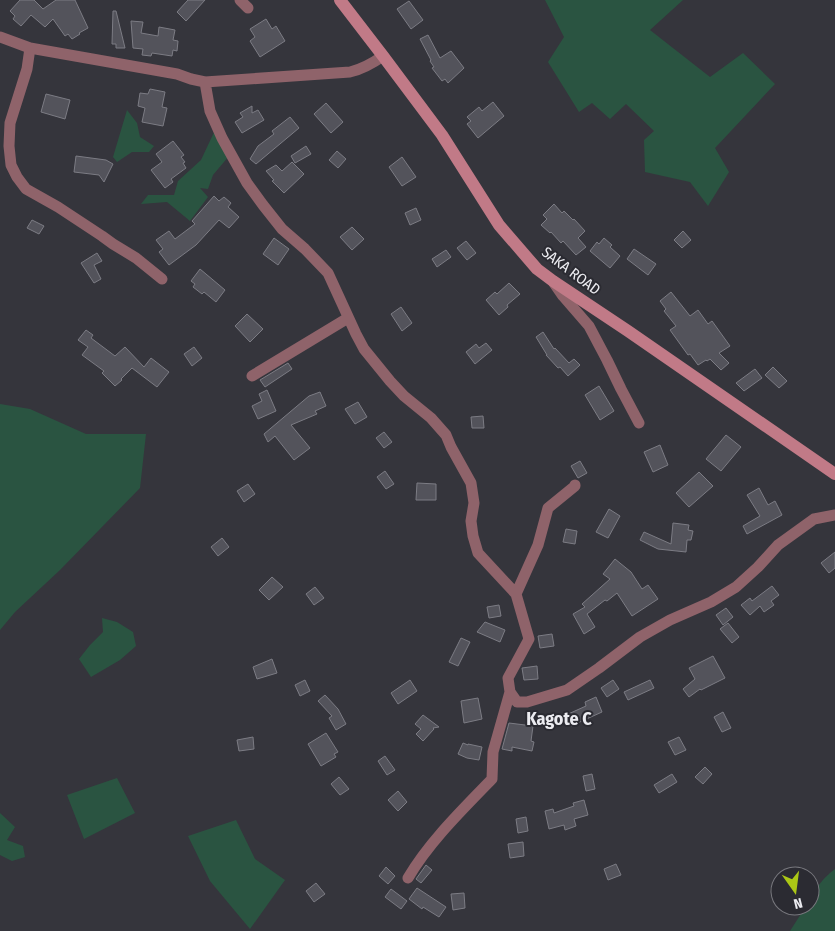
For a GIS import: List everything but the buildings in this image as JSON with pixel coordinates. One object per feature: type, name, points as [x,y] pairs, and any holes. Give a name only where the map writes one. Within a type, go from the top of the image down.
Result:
[{"type":"main road","name":"SAKA ROAD","points":[[340,0],[442,135],[499,225],[537,270],[835,474]]},
{"type":"street","points":[[0,37],[30,48],[177,74],[205,82],[350,72],[360,70],[383,56]]},
{"type":"street","points":[[30,48],[27,69],[10,123],[10,156],[11,165],[16,177],[26,189],[58,207],[136,258],[162,279]]},
{"type":"street","points":[[205,82],[210,111],[222,138],[247,183],[282,229],[328,273],[364,348],[390,381],[404,396],[431,418],[446,435],[451,448],[471,483],[474,502],[471,521],[478,553],[516,594],[529,638],[508,678],[510,692],[493,752],[492,779],[434,842],[408,878]]},
{"type":"street","points":[[553,281],[563,296],[589,326],[639,423]]},
{"type":"street","points":[[252,376],[348,318]]},
{"type":"street","points":[[516,594],[538,546],[548,508],[575,484]]},
{"type":"street","points":[[510,692],[517,702],[527,702],[567,690],[640,637],[670,620],[711,602],[736,587],[778,545],[814,519],[835,515]]},
{"type":"green space","points":[[545,0],[683,0],[650,30],[710,77],[743,53],[775,84],[715,148],[729,172],[708,206],[690,182],[645,172],[644,140],[654,131],[626,104],[610,119],[592,103],[579,112],[548,62],[564,37]]},
{"type":"green space","points":[[127,110],[137,123],[140,137],[154,146],[149,152],[132,152],[117,162],[113,157]]},
{"type":"green space","points":[[216,128],[229,156],[213,175],[208,189],[200,188],[208,197],[190,221],[167,202],[141,204],[148,195],[174,195],[178,181],[201,160]]},
{"type":"green space","points":[[0,404],[30,409],[86,434],[146,434],[140,488],[60,570],[15,612],[0,630]]},
{"type":"green space","points":[[102,618],[117,622],[133,632],[136,646],[120,660],[91,677],[79,659],[103,632]]},
{"type":"green space","points":[[117,778],[135,813],[84,839],[67,795]]},
{"type":"green space","points":[[0,813],[15,827],[7,840],[23,846],[25,857],[12,861],[0,855]]},
{"type":"green space","points":[[236,820],[255,859],[285,880],[250,929],[210,881],[188,836]]},
{"type":"green space","points":[[835,869],[835,931],[790,931],[800,916],[820,916],[820,884]]},
{"type":"district","name":"Kagote C","points":[[559,719]]}]
